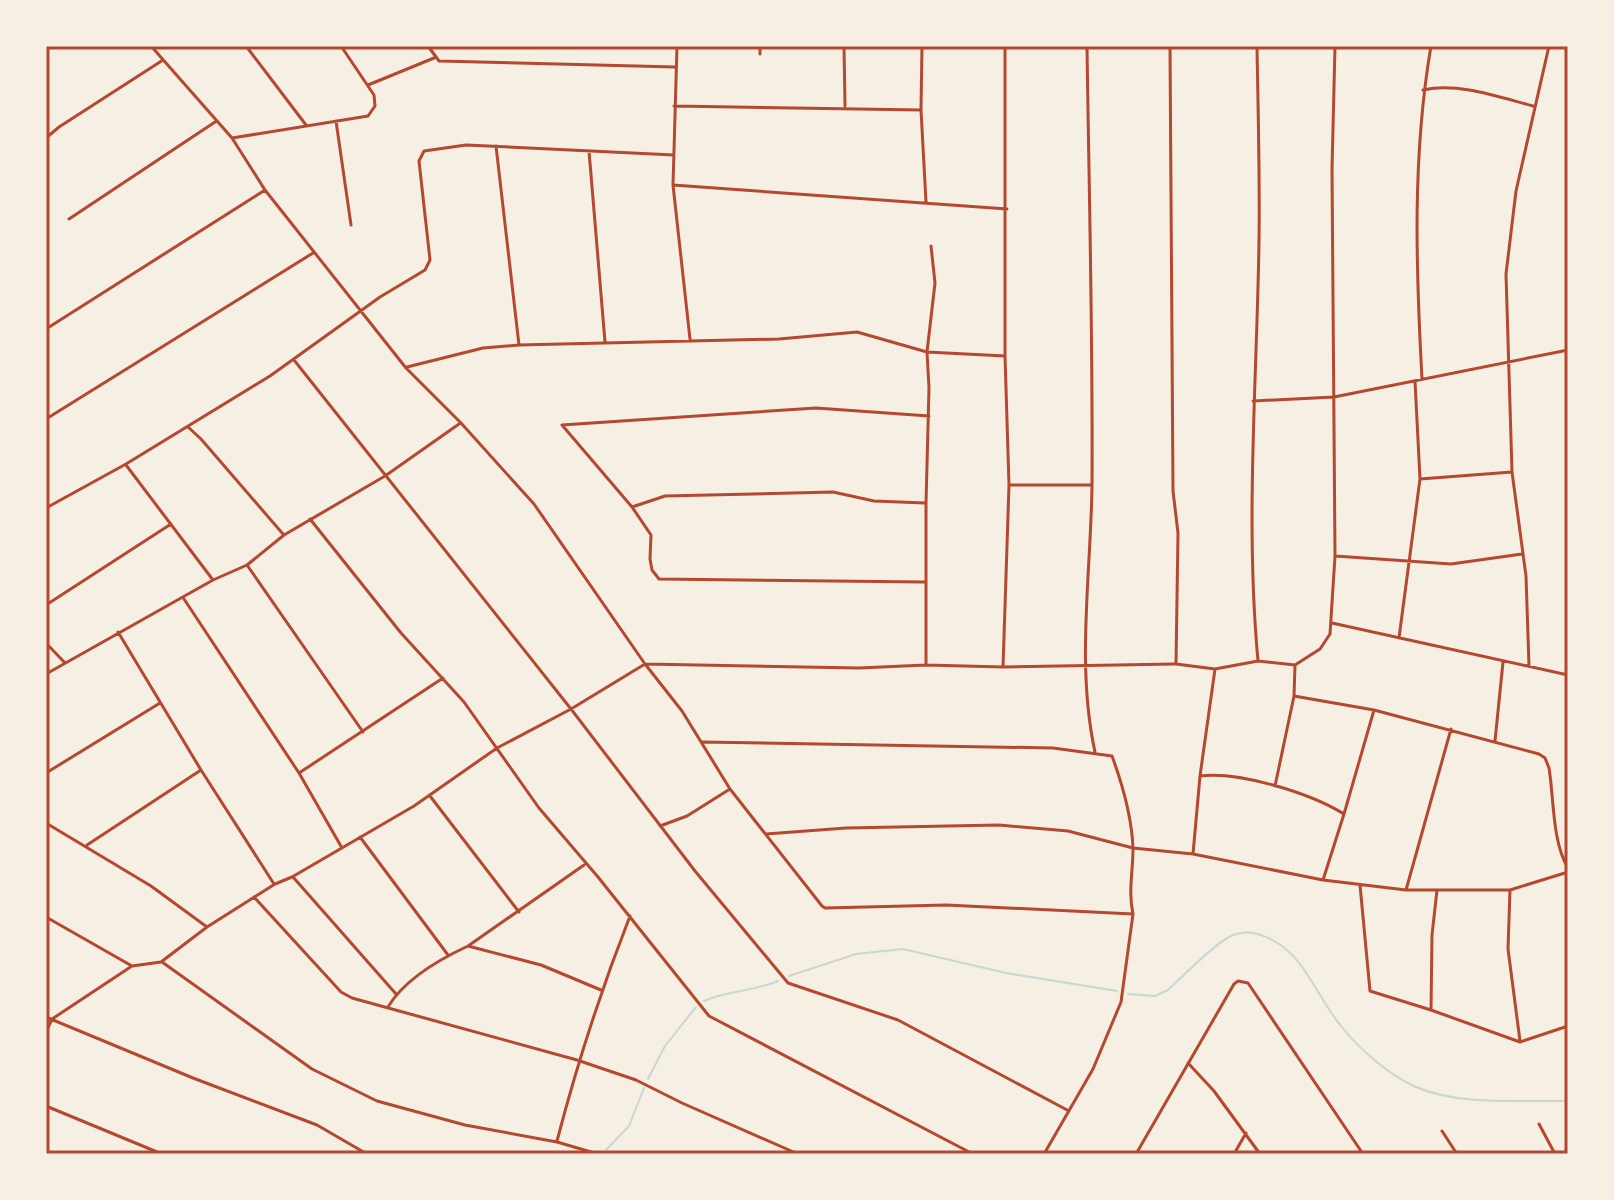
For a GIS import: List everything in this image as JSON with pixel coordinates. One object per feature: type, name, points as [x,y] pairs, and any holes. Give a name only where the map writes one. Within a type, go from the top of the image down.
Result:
[{"type":"street","points":[[151,46],[232,138],[265,190],[406,368],[534,504],[645,664],[682,711],[730,789],[822,906],[946,905],[1133,914]]},
{"type":"street","points":[[246,46],[306,125]]},
{"type":"street","points":[[232,138],[368,116],[375,106],[374,95],[341,46]]},
{"type":"street","points":[[428,46],[439,61],[675,67]]},
{"type":"street","points":[[677,46],[673,185],[690,339]]},
{"type":"street","points":[[760,46],[760,54]]},
{"type":"street","points":[[844,46],[845,107]]},
{"type":"street","points":[[922,46],[921,110],[926,203]]},
{"type":"street","points":[[1003,667],[1009,485],[1005,356],[1005,46]]},
{"type":"street","points":[[1087,46],[1092,485],[1086,666],[1088,721],[1095,752]]},
{"type":"street","points":[[1170,46],[1173,491],[1178,533],[1176,664]]},
{"type":"street","points":[[1257,46],[1259,240],[1253,401],[1253,542],[1258,661]]},
{"type":"street","points":[[46,1032],[52,1019],[132,966],[161,962],[207,927],[275,884],[430,796],[497,748],[571,709],[645,664],[859,668],[1176,664],[1215,669],[1258,661],[1295,665],[1320,649],[1327,642],[1332,623],[1335,556],[1332,169],[1335,46]]},
{"type":"street","points":[[1422,379],[1417,289],[1417,156],[1431,46]]},
{"type":"street","points":[[1529,666],[1528,597],[1512,472],[1506,274],[1516,191],[1549,46]]},
{"type":"street","points":[[367,86],[434,58]]},
{"type":"street","points":[[46,138],[163,60]]},
{"type":"street","points":[[1423,90],[1438,86],[1495,95],[1534,106]]},
{"type":"street","points":[[674,106],[921,110]]},
{"type":"street","points":[[69,219],[216,121]]},
{"type":"street","points":[[336,121],[351,225]]},
{"type":"street","points":[[46,508],[188,427],[294,360],[429,266],[419,161],[424,151],[466,145],[496,145],[674,155]]},
{"type":"street","points":[[496,145],[519,345]]},
{"type":"street","points":[[589,151],[605,342]]},
{"type":"street","points":[[673,185],[1007,209]]},
{"type":"street","points":[[46,329],[265,190]]},
{"type":"street","points":[[926,665],[927,352],[934,292],[931,246]]},
{"type":"street","points":[[46,419],[313,253]]},
{"type":"street","points":[[406,368],[483,348],[519,345],[779,339],[857,332],[927,352],[1005,356]]},
{"type":"street","points":[[1253,401],[1334,397],[1568,350]]},
{"type":"street","points":[[294,360],[571,709],[695,871],[788,983],[898,1020],[1069,1111]]},
{"type":"street","points":[[1399,638],[1420,479],[1415,381]]},
{"type":"street","points":[[925,582],[659,579],[652,570],[650,559],[651,535],[632,507],[562,425],[816,408],[929,416]]},
{"type":"street","points":[[46,674],[213,580],[247,565],[284,535],[385,476],[461,423]]},
{"type":"street","points":[[188,427],[284,535]]},
{"type":"street","points":[[126,464],[213,580]]},
{"type":"street","points":[[1420,479],[1512,472]]},
{"type":"street","points":[[1009,485],[1092,485]]},
{"type":"street","points":[[632,507],[665,496],[833,492],[874,501],[926,503]]},
{"type":"street","points":[[310,519],[401,633],[444,677],[539,808],[709,1016],[973,1154]]},
{"type":"street","points":[[46,605],[171,524]]},
{"type":"street","points":[[1335,556],[1451,564],[1522,554]]},
{"type":"street","points":[[247,565],[363,732]]},
{"type":"street","points":[[184,599],[299,773],[342,848]]},
{"type":"street","points":[[1332,623],[1568,675]]},
{"type":"street","points":[[118,632],[201,770],[275,884]]},
{"type":"street","points":[[46,643],[65,663]]},
{"type":"street","points":[[1495,741],[1503,662]]},
{"type":"street","points":[[1275,786],[1294,696],[1295,665]]},
{"type":"street","points":[[1193,854],[1215,669]]},
{"type":"street","points":[[299,773],[444,677]]},
{"type":"street","points":[[766,834],[846,828],[999,825],[1068,831],[1133,848],[1193,854],[1323,880],[1406,890],[1510,890],[1568,870],[1556,834],[1555,802],[1548,762],[1539,754],[1374,710],[1294,696]]},
{"type":"street","points":[[46,773],[160,703]]},
{"type":"street","points":[[1323,880],[1374,710]]},
{"type":"street","points":[[1406,890],[1451,729]]},
{"type":"street","points":[[700,742],[1053,748],[1112,756],[1126,794],[1133,848],[1130,900],[1133,914],[1121,1002],[1093,1069],[1044,1154]]},
{"type":"street","points":[[87,845],[201,770]]},
{"type":"street","points":[[1200,776],[1215,774],[1275,786],[1325,802],[1344,814]]},
{"type":"street","points":[[660,826],[687,816],[730,789]]},
{"type":"street","points":[[430,796],[519,912]]},
{"type":"street","points":[[46,823],[151,886],[207,927]]},
{"type":"street","points":[[360,837],[448,955]]},
{"type":"street","points":[[388,1007],[396,994],[448,955],[468,946],[585,864]]},
{"type":"street","points":[[292,877],[396,994]]},
{"type":"street","points":[[1360,884],[1370,991],[1520,1042],[1568,1026]]},
{"type":"street","points":[[1431,1010],[1432,935],[1437,890]]},
{"type":"street","points":[[1510,890],[1508,949],[1520,1042]]},
{"type":"street","points":[[254,897],[341,992],[352,998],[577,1060],[636,1080],[798,1154]]},
{"type":"street","points":[[557,1142],[577,1060],[630,916]]},
{"type":"street","points":[[46,917],[132,966]]},
{"type":"street","points":[[468,946],[541,965],[601,990]]},
{"type":"street","points":[[161,962],[312,1069],[377,1101],[465,1125],[557,1142],[598,1154]]},
{"type":"street","points":[[1136,1154],[1187,1062],[1238,981],[1248,983],[1363,1154]]},
{"type":"street","points":[[46,1017],[317,1125],[366,1154]]},
{"type":"street","points":[[1187,1062],[1214,1091],[1260,1154]]},
{"type":"street","points":[[46,1106],[162,1154]]},
{"type":"street","points":[[1539,1124],[1555,1154]]},
{"type":"street","points":[[1442,1131],[1457,1154]]},
{"type":"street","points":[[1234,1154],[1246,1133]]},
{"type":"waterway","points":[[1128,994],[1155,996],[1168,990],[1226,939],[1239,933],[1257,934],[1286,949],[1306,972],[1349,1035],[1366,1053],[1406,1082],[1433,1093],[1471,1100],[1568,1101]]},
{"type":"waterway","points":[[789,976],[856,954],[903,949],[1006,973],[1117,991]]},
{"type":"waterway","points":[[704,1001],[778,981]]},
{"type":"waterway","points":[[648,1079],[665,1046],[696,1007]]},
{"type":"waterway","points":[[606,1150],[629,1126],[644,1088]]}]
